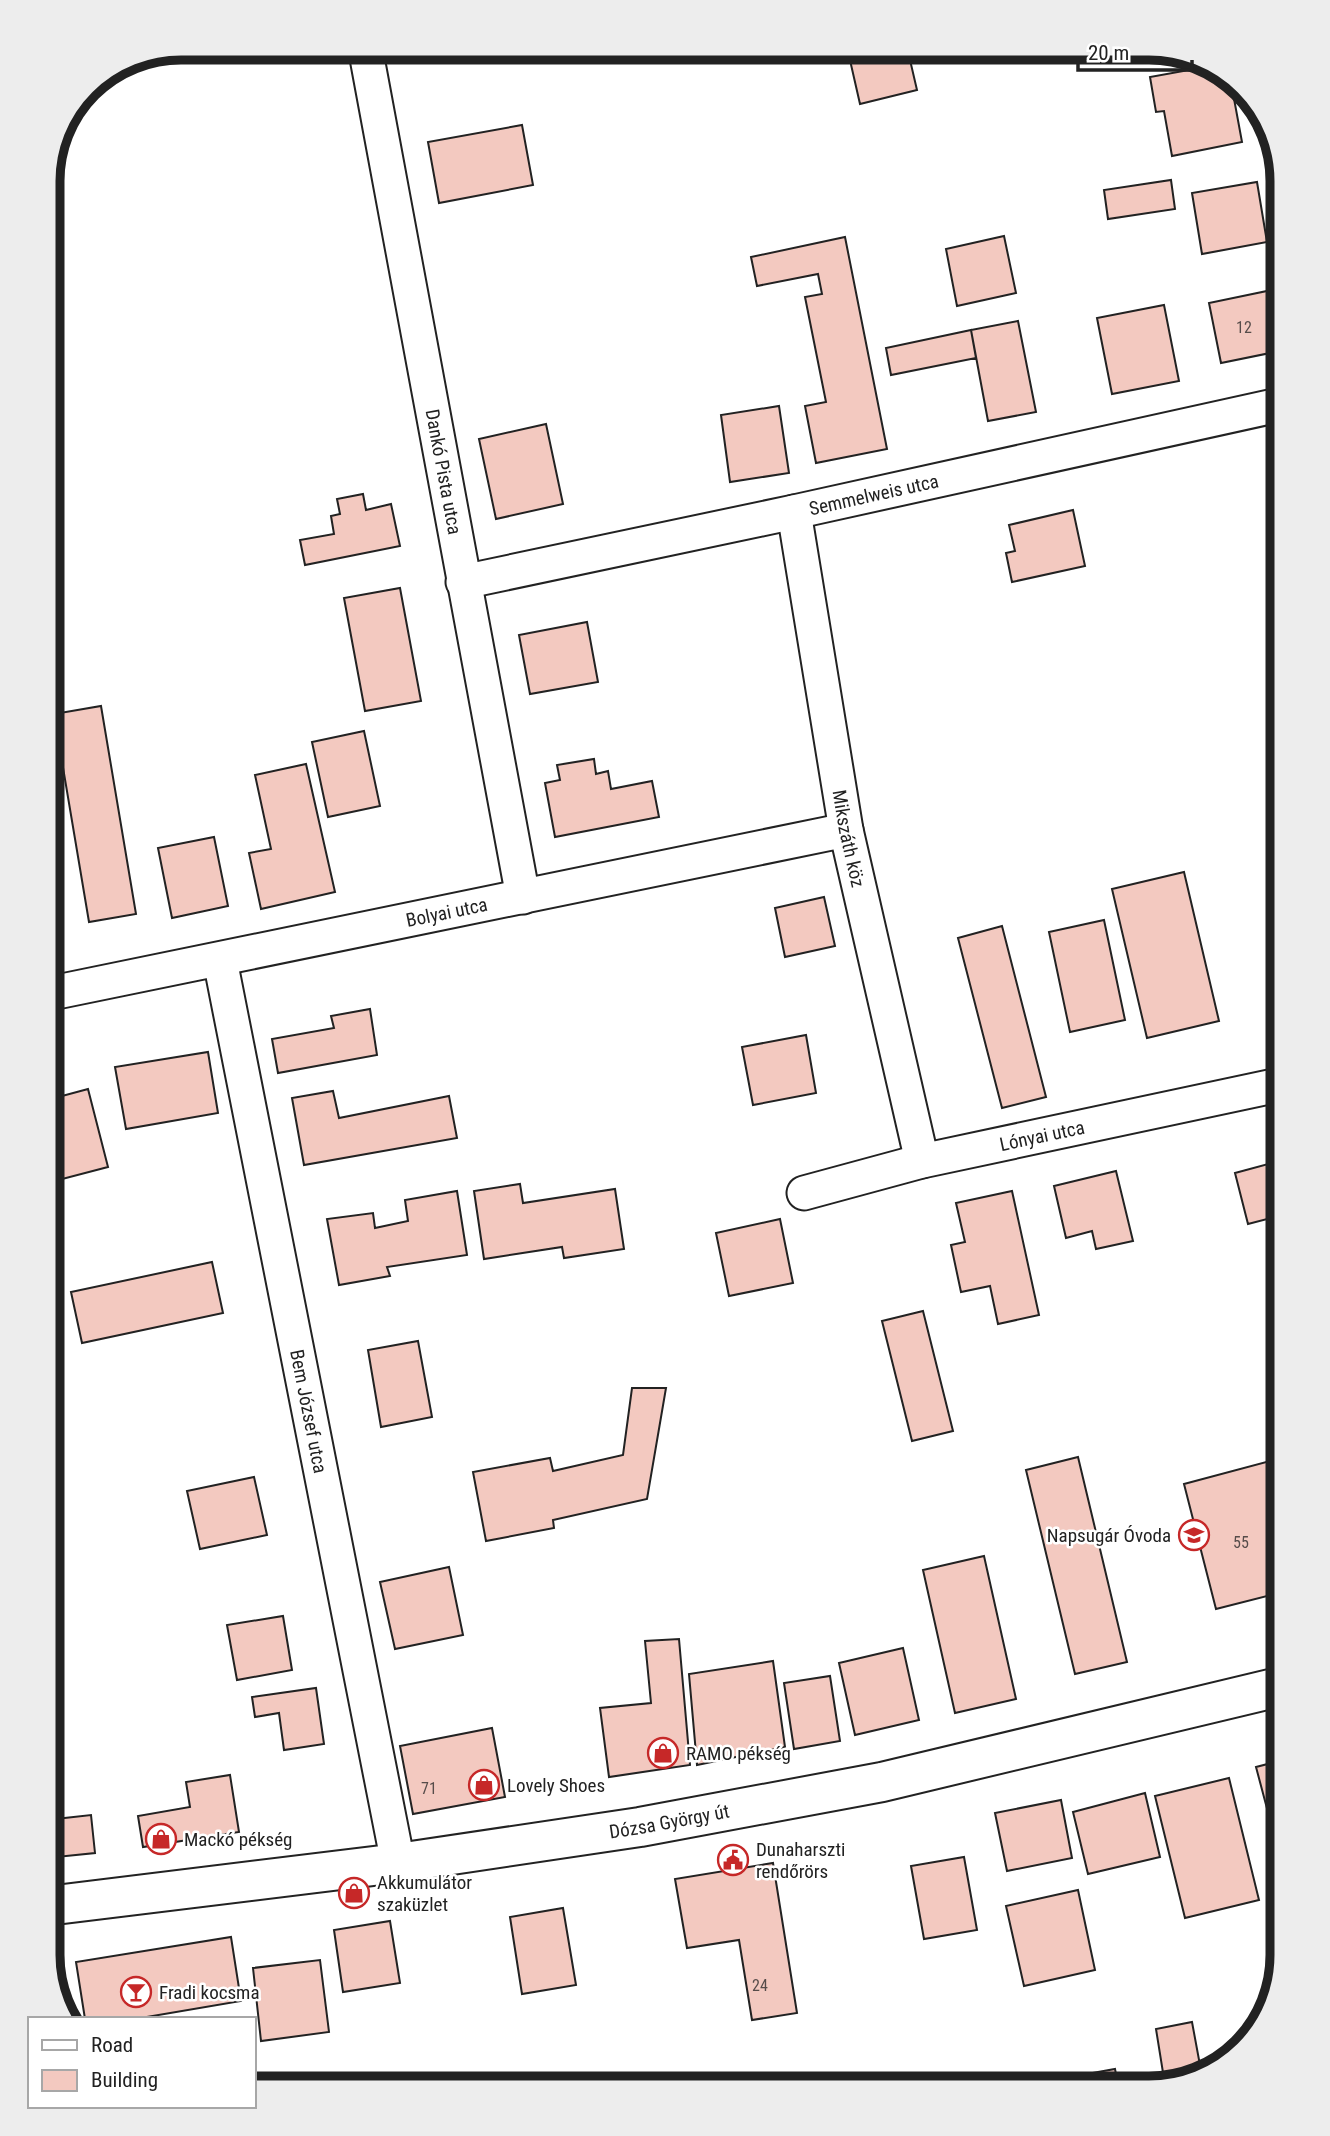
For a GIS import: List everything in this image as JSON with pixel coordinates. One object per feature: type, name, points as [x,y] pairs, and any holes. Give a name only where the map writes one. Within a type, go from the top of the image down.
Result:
[{"type":"main road","name":"Dózsa György út","points":[[60,1904],[398,1863],[640,1827],[882,1782],[1270,1689]]},
{"type":"street","name":"Dankó Pista utca","points":[[367,60],[523,897]]},
{"type":"street","name":"Semmelweis utca","points":[[463,582],[1270,407]]},
{"type":"street","name":"Mikszáth köz","points":[[794,512],[846,830],[922,1161]]},
{"type":"street","name":"Bolyai utca","points":[[60,991],[846,830]]},
{"type":"street","name":"Bem József utca","points":[[220,960],[398,1863]]},
{"type":"street","name":"Lónyai utca","points":[[804,1193],[922,1161],[1270,1087]]},
{"type":"building","points":[[850,60],[910,60],[917,90],[860,104]]},
{"type":"building","points":[[1195,69],[1217,80],[1233,94],[1242,142],[1172,156],[1164,111],[1156,112],[1150,77]]},
{"type":"building","points":[[522,125],[533,185],[439,203],[428,142]]},
{"type":"building","points":[[1171,180],[1175,209],[1108,219],[1104,190]]},
{"type":"building","points":[[1257,182],[1267,242],[1202,254],[1192,193]]},
{"type":"building","points":[[1004,236],[1016,293],[957,306],[946,249]]},
{"type":"building","points":[[845,237],[887,449],[816,463],[805,406],[826,402],[805,297],[822,294],[818,274],[757,286],[751,257]]},
{"type":"building","points":[[1267,291],[1270,305],[1270,353],[1221,363],[1209,303]]},
{"type":"building","points":[[1164,305],[1179,381],[1112,394],[1097,318]]},
{"type":"building","points":[[1018,321],[1036,412],[988,421],[971,330]]},
{"type":"building","points":[[971,330],[976,358],[891,375],[886,348]]},
{"type":"building","points":[[779,406],[789,473],[730,482],[721,415]]},
{"type":"building","points":[[546,424],[563,504],[496,519],[479,439]]},
{"type":"building","points":[[363,494],[366,510],[391,504],[400,546],[305,565],[300,540],[334,534],[331,516],[340,514],[337,499]]},
{"type":"building","points":[[1073,510],[1085,566],[1012,582],[1006,553],[1015,551],[1009,525]]},
{"type":"building","points":[[400,588],[421,701],[365,711],[344,598]]},
{"type":"building","points":[[587,622],[598,682],[530,694],[519,635]]},
{"type":"building","points":[[101,706],[136,914],[89,922],[60,750],[60,713]]},
{"type":"building","points":[[364,731],[380,806],[328,817],[312,742]]},
{"type":"building","points":[[594,759],[596,774],[608,771],[611,789],[652,781],[659,817],[555,837],[545,783],[560,780],[557,765]]},
{"type":"building","points":[[306,764],[335,892],[261,909],[249,853],[271,849],[255,775]]},
{"type":"building","points":[[214,837],[228,906],[172,918],[158,848]]},
{"type":"building","points":[[1184,872],[1219,1021],[1147,1038],[1112,889]]},
{"type":"building","points":[[824,897],[835,946],[785,957],[775,908]]},
{"type":"building","points":[[1104,920],[1125,1020],[1070,1032],[1049,932]]},
{"type":"building","points":[[1002,926],[1046,1097],[1002,1108],[958,938]]},
{"type":"building","points":[[370,1009],[377,1055],[278,1073],[272,1039],[334,1028],[331,1016]]},
{"type":"building","points":[[806,1035],[816,1093],[753,1105],[742,1047]]},
{"type":"building","points":[[208,1052],[218,1113],[126,1129],[115,1067]]},
{"type":"building","points":[[88,1089],[108,1167],[60,1180],[60,1097]]},
{"type":"building","points":[[333,1091],[339,1118],[449,1096],[457,1138],[304,1165],[292,1098]]},
{"type":"building","points":[[1270,1164],[1270,1218],[1248,1224],[1235,1173]]},
{"type":"building","points":[[1116,1171],[1133,1241],[1096,1249],[1092,1231],[1066,1238],[1054,1186]]},
{"type":"building","points":[[520,1184],[523,1203],[615,1189],[624,1249],[564,1258],[562,1247],[484,1259],[474,1191]]},
{"type":"building","points":[[457,1191],[467,1255],[387,1267],[390,1276],[339,1285],[327,1219],[373,1213],[375,1228],[408,1221],[405,1200]]},
{"type":"building","points":[[1012,1191],[1039,1315],[998,1324],[990,1286],[961,1292],[951,1245],[965,1242],[956,1203]]},
{"type":"building","points":[[780,1219],[793,1283],[729,1296],[716,1233]]},
{"type":"building","points":[[212,1262],[223,1313],[82,1343],[71,1292]]},
{"type":"building","points":[[923,1311],[953,1431],[912,1441],[882,1321]]},
{"type":"building","points":[[418,1341],[432,1417],[381,1427],[368,1350]]},
{"type":"building","points":[[632,1388],[666,1388],[647,1499],[553,1520],[554,1528],[486,1541],[473,1472],[550,1458],[553,1471],[623,1455]]},
{"type":"building","points":[[1078,1457],[1127,1662],[1075,1674],[1026,1470]]},
{"type":"building","points":[[1270,1461],[1270,1595],[1216,1609],[1184,1484]]},
{"type":"building","points":[[254,1477],[267,1535],[200,1549],[187,1491]]},
{"type":"building","points":[[984,1556],[1016,1699],[955,1713],[923,1570]]},
{"type":"building","points":[[449,1567],[463,1635],[395,1649],[380,1582]]},
{"type":"building","points":[[283,1616],[292,1670],[237,1680],[227,1625]]},
{"type":"building","points":[[679,1639],[690,1765],[609,1777],[600,1708],[651,1703],[645,1641]]},
{"type":"building","points":[[903,1648],[919,1720],[855,1735],[839,1663]]},
{"type":"building","points":[[773,1661],[785,1747],[697,1765],[689,1674]]},
{"type":"building","points":[[830,1676],[840,1741],[794,1749],[784,1683]]},
{"type":"building","points":[[316,1688],[324,1744],[284,1750],[279,1713],[255,1717],[252,1697]]},
{"type":"building","points":[[492,1728],[505,1797],[413,1814],[400,1746]]},
{"type":"building","points":[[1270,1763],[1269,1816],[1256,1767]]},
{"type":"building","points":[[230,1775],[239,1832],[143,1847],[138,1816],[190,1807],[186,1782]]},
{"type":"building","points":[[1229,1778],[1259,1900],[1185,1918],[1155,1796]]},
{"type":"building","points":[[1145,1793],[1160,1857],[1088,1874],[1073,1812]]},
{"type":"building","points":[[1061,1800],[1072,1858],[1007,1871],[995,1813]]},
{"type":"building","points":[[91,1815],[95,1853],[60,1857],[60,1819]]},
{"type":"building","points":[[964,1857],[977,1930],[924,1939],[911,1866]]},
{"type":"building","points":[[773,1863],[797,2013],[752,2020],[739,1940],[687,1948],[675,1879]]},
{"type":"building","points":[[1078,1890],[1095,1970],[1024,1986],[1006,1906]]},
{"type":"building","points":[[563,1908],[576,1985],[522,1994],[510,1917]]},
{"type":"building","points":[[390,1921],[400,1983],[343,1992],[334,1930]]},
{"type":"building","points":[[231,1937],[241,2001],[147,2017],[85,2017],[76,1962]]},
{"type":"building","points":[[320,1960],[329,2032],[261,2041],[253,1968]]},
{"type":"building","points":[[1192,2022],[1200,2065],[1163,2075],[1156,2029]]},
{"type":"building","points":[[1115,2069],[1116,2076],[1081,2076]]},
{"type":"place","name":"Napsugár Óvoda","points":[[1194,1535]]},
{"type":"place","name":"RAMO pékség","points":[[663,1753]]},
{"type":"place","name":"Lovely Shoes","points":[[484,1785]]},
{"type":"place","name":"Mackó pékség","points":[[161,1839]]},
{"type":"place","name":"Dunaharszti rendőrörs","points":[[733,1860]]},
{"type":"place","name":"Akkumulátor szaküzlet","points":[[354,1893]]},
{"type":"place","name":"Fradi kocsma","points":[[136,1992]]}]
